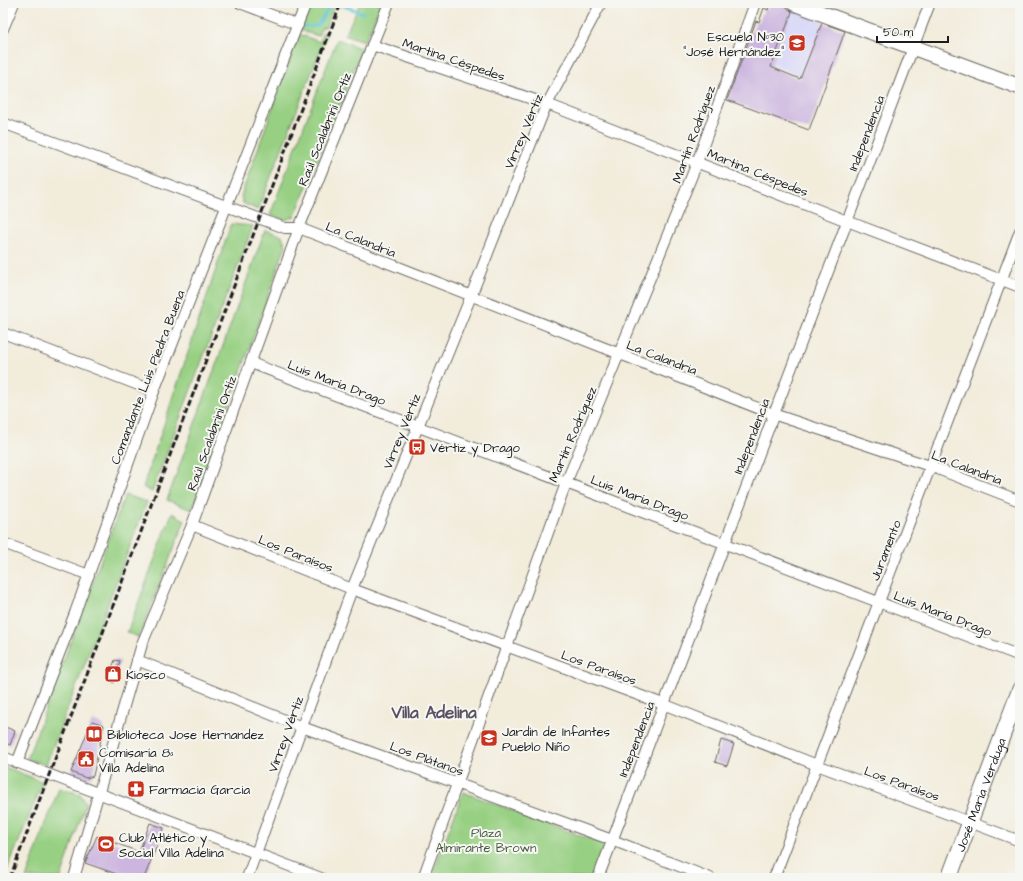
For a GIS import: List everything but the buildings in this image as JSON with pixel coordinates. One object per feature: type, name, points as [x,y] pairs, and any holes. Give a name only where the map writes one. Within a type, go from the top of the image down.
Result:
[{"type":"street","points":[[3,29],[14,3]]},
{"type":"street","points":[[240,3],[298,25]]},
{"type":"street","name":"Comandante Luis Piedra Buena","points":[[17,762],[89,575],[154,391],[228,207],[306,3]]},
{"type":"street","name":"Raúl Scalabrini Ortíz","points":[[74,878],[100,793],[137,660],[192,525],[299,228],[389,3]]},
{"type":"street","name":"Virrey Vértiz","points":[[247,878],[352,589],[547,104],[601,3]]},
{"type":"street","name":"Martín Rodríguez","points":[[424,878],[459,784],[505,647],[566,482],[698,162],[755,3]]},
{"type":"street","points":[[794,3],[1020,87]]},
{"type":"street","name":"Independencia","points":[[598,878],[930,3]]},
{"type":"street","name":"Martina Céspedes","points":[[372,45],[547,104],[847,221],[1020,286]]},
{"type":"street","points":[[3,123],[228,207]]},
{"type":"street","name":"La Calandria","points":[[228,207],[285,228],[299,228],[773,414],[930,466],[1020,501]]},
{"type":"street","name":"Juramento","points":[[774,878],[1020,231]]},
{"type":"street","points":[[3,333],[154,391]]},
{"type":"street","name":"Luis María Drago","points":[[251,363],[1020,656]]},
{"type":"street","name":"Los Paraísos","points":[[192,525],[352,589],[505,647],[663,704],[817,765],[1020,842]]},
{"type":"street","points":[[3,543],[89,575]]},
{"type":"street","name":"Los Plátanos","points":[[137,660],[302,727],[612,840],[710,878]]},
{"type":"street","name":"José Maria Verduga","points":[[949,878],[1020,689]]},
{"type":"street","points":[[3,757],[321,878]]},
{"type":"shaded area","name":"Escuela Nº30 \"José Hernández\"","points":[[793,9],[822,21],[801,76],[772,65]]},
{"type":"green space","points":[[310,3],[335,3],[326,27],[322,27],[318,36],[300,30]]},
{"type":"green space","points":[[360,3],[381,3],[365,41],[345,35]]},
{"type":"green space","points":[[323,32],[327,33],[258,210],[243,203],[241,196],[299,34],[320,42]]},
{"type":"green space","points":[[337,39],[362,49],[295,216],[286,220],[270,215]]},
{"type":"green space","points":[[231,224],[253,226],[152,492],[143,487]]},
{"type":"green space","points":[[265,230],[282,236],[286,245],[192,510],[167,500]]},
{"type":"green space","points":[[125,495],[147,502],[46,765],[27,759]]},
{"type":"green space","points":[[172,513],[185,520],[139,637],[127,633]]},
{"type":"green space","points":[[3,766],[43,782],[4,878],[3,878]]},
{"type":"green space","points":[[59,788],[80,794],[86,803],[61,878],[26,878]]},
{"type":"green space","name":"Plaza Almirante Brown","points":[[463,792],[608,846],[596,878],[431,878]]},
{"type":"waterway","points":[[311,27],[318,25],[330,6],[338,4],[363,13]]},
{"type":"railway","points":[[10,878],[341,3]]},
{"type":"place","name":"Escuela Nº30 \"José Hernández\"","points":[[797,43]]},
{"type":"place","name":"Vértiz y Drago","points":[[417,447]]},
{"type":"place","name":"Kiosco","points":[[113,674]]},
{"type":"place","name":"Biblioteca Jose Hernandez","points":[[94,734]]},
{"type":"place","name":"Jardín de Infantes Pueblo Niño","points":[[489,738]]},
{"type":"place","name":"Comisaría 8ª Villa Adelina","points":[[86,759]]},
{"type":"place","name":"Farmacia Garcia","points":[[136,789]]},
{"type":"place","name":"Club Atlético y Social Villa Adelina","points":[[106,844]]},
{"type":"district","name":"Villa Adelina","points":[[434,712]]}]
